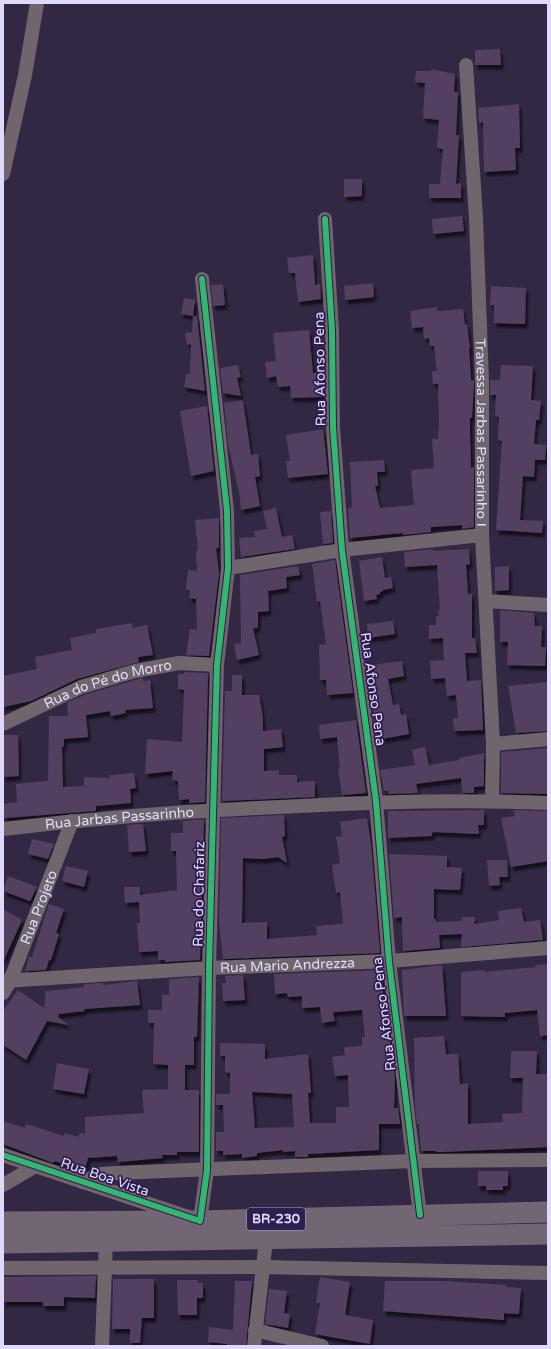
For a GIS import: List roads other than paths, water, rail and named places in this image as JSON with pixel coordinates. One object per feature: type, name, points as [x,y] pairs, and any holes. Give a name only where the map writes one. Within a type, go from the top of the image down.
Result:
[{"type":"main road","name":"BR-230","points":[[3,1243],[106,1241],[199,1230],[420,1215],[548,1212]]},
{"type":"main road","points":[[466,1214],[467,1235]]},
{"type":"main road","name":"BR-230","points":[[3,1222],[199,1230],[266,1240],[548,1234]]},
{"type":"street","points":[[3,174],[25,74],[37,3]]},
{"type":"street","name":"Travessa Jarbas Passarinho I","points":[[466,65],[476,218],[482,382],[482,536],[493,744],[492,800]]},
{"type":"street","name":"Rua Afonso Pena","points":[[326,220],[332,337],[333,427],[342,550],[376,802],[389,961],[420,1215]]},
{"type":"street","name":"Rua do Chafariz","points":[[199,1230],[207,1170],[209,968],[217,666],[228,568],[226,504],[202,279]]},
{"type":"street","points":[[228,568],[342,550],[482,536]]},
{"type":"street","points":[[486,601],[548,604]]},
{"type":"street","name":"Rua do Pé do Morro","points":[[3,724],[82,687],[135,671],[179,663],[217,666]]},
{"type":"street","points":[[493,744],[548,739]]},
{"type":"street","name":"Rua Jarbas Passarinho","points":[[3,829],[72,821],[213,810],[376,802],[492,800],[548,803]]},
{"type":"street","name":"Rua Projeto","points":[[5,985],[72,821]]},
{"type":"street","name":"Rua Mario Andrezza","points":[[5,985],[209,968],[389,961],[548,948]]},
{"type":"street","name":"Rua Boa Vista","points":[[3,1155],[34,1167],[82,1182],[199,1230]]},
{"type":"street","points":[[82,1182],[101,1174],[116,1173],[414,1161],[548,1160]]},
{"type":"street","points":[[3,1184],[34,1167]]},
{"type":"street","points":[[254,1346],[266,1240]]},
{"type":"street","points":[[102,1346],[106,1241]]},
{"type":"street","points":[[3,1268],[262,1267],[548,1273]]},
{"type":"street","points":[[255,1330],[322,1346]]}]
